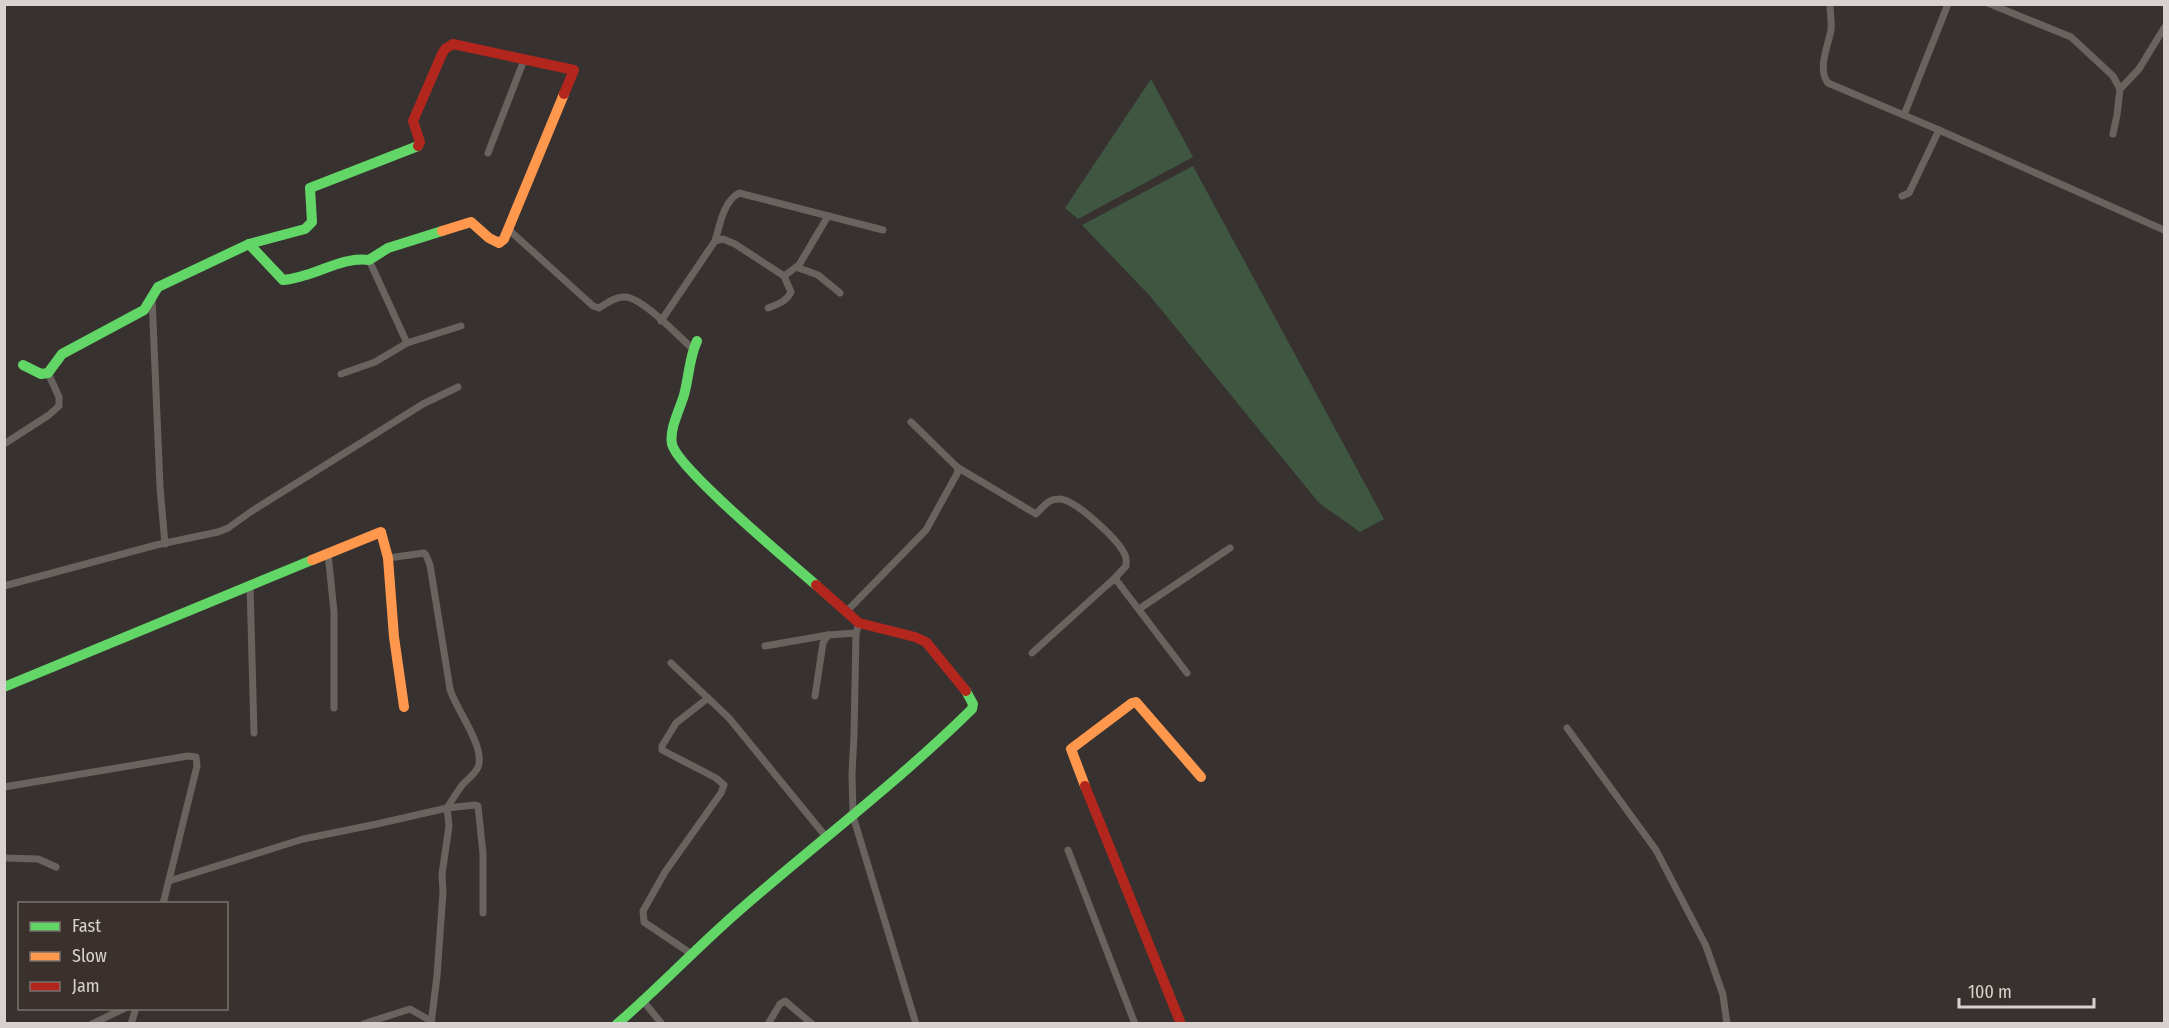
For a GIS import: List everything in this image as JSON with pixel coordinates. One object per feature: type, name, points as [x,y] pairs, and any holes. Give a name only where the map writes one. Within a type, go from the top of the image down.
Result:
[{"type":"street","points":[[1830,4],[1832,26],[1823,68],[1828,83],[2164,230]]},
{"type":"street","points":[[1904,115],[1948,4]]},
{"type":"street","points":[[1990,4],[2071,37],[2113,76],[2120,89],[2113,134]]},
{"type":"street","points":[[2120,89],[2139,69],[2164,28]]},
{"type":"street","points":[[23,365],[41,374],[48,373],[62,354],[144,310],[158,287],[249,244],[305,229],[312,222],[312,208],[308,192],[310,188],[418,147],[420,142],[414,121],[445,49],[453,44],[574,70],[504,239],[499,243],[489,238],[471,222],[388,248],[369,260],[356,258],[298,279],[283,280],[249,244]]},
{"type":"street","points":[[489,153],[524,60]]},
{"type":"street","points":[[1902,196],[1909,193],[1939,130]]},
{"type":"street","points":[[661,321],[715,241],[732,196],[740,193],[883,230]]},
{"type":"street","points":[[784,276],[796,267],[828,216]]},
{"type":"street","points":[[508,229],[593,306],[599,308],[623,297],[633,298],[695,345],[671,441],[675,453],[722,501],[847,610],[857,628],[852,774],[853,816],[916,1023]]},
{"type":"street","points":[[715,241],[723,239],[735,244],[784,276],[791,292],[789,297],[768,308]]},
{"type":"street","points":[[369,260],[407,343]]},
{"type":"street","points":[[796,267],[818,275],[840,292]]},
{"type":"street","points":[[152,297],[160,487],[165,543]]},
{"type":"street","points":[[341,374],[375,362],[407,343],[461,326]]},
{"type":"street","points":[[4,444],[59,406],[59,397],[48,373]]},
{"type":"street","points":[[4,586],[228,528],[396,420],[458,387]]},
{"type":"street","points":[[911,422],[957,467],[1036,514],[1050,500],[1062,499],[1073,503],[1118,543],[1126,556],[1126,566],[1113,580],[1032,653]]},
{"type":"street","points":[[847,610],[926,530],[958,472],[957,467]]},
{"type":"street","points":[[4,687],[381,532],[388,558],[394,637],[404,707]]},
{"type":"street","points":[[1139,609],[1230,548]]},
{"type":"street","points":[[328,553],[334,612],[334,708]]},
{"type":"street","points":[[363,1023],[410,1009],[431,1022],[437,976],[443,892],[442,874],[449,826],[447,808],[478,768],[480,758],[462,711],[453,701],[430,565],[426,555],[424,553],[388,558]]},
{"type":"street","points":[[1113,580],[1117,581],[1187,673]]},
{"type":"street","points":[[250,585],[254,733]]},
{"type":"street","points":[[617,1023],[644,1002],[739,911],[939,744],[972,709],[973,704],[962,684],[926,642],[908,634],[857,628],[765,646]]},
{"type":"street","points":[[814,696],[824,643],[828,635]]},
{"type":"street","points":[[671,663],[729,718],[827,838]]},
{"type":"street","points":[[693,955],[645,922],[643,911],[665,872],[724,786],[716,778],[662,750],[662,746],[676,723],[708,698]]},
{"type":"street","points":[[1181,1023],[1071,749],[1136,702],[1201,777]]},
{"type":"street","points":[[1567,728],[1656,850],[1706,946],[1723,995],[1727,1023]]},
{"type":"street","points":[[4,787],[193,756],[198,761],[197,766],[163,902]]},
{"type":"street","points":[[169,880],[303,839],[447,808],[475,805],[478,806],[483,854],[483,913]]},
{"type":"street","points":[[1068,850],[1135,1023]]},
{"type":"street","points":[[4,858],[38,859],[56,867]]},
{"type":"street","points":[[644,1002],[662,1023]]},
{"type":"street","points":[[768,1023],[780,1004],[785,1002],[812,1023]]},
{"type":"street","points":[[92,1023],[121,1010]]},
{"type":"green space","points":[[1151,79],[1193,157],[1078,219],[1065,208]]},
{"type":"green space","points":[[1193,166],[1384,519],[1360,532],[1319,503],[1150,296],[1082,225]]},
{"type":"traffic: fast","points":[[23,365],[41,374],[48,373],[62,354],[144,310],[158,287],[249,244],[305,229],[312,222],[310,188],[418,146]]},
{"type":"traffic: fast","points":[[249,244],[283,280],[348,261],[369,260],[388,248],[442,231]]},
{"type":"traffic: fast","points":[[697,341],[692,354],[684,395],[673,426],[672,444],[693,473],[713,493],[816,585]]},
{"type":"traffic: fast","points":[[4,687],[312,560]]},
{"type":"traffic: fast","points":[[617,1024],[741,909],[944,736],[972,709],[973,704],[966,691]]},
{"type":"traffic: slow","points":[[442,231],[471,222],[489,238],[499,243],[504,239],[564,94]]},
{"type":"traffic: slow","points":[[312,560],[381,532],[388,558],[394,637],[404,707]]},
{"type":"traffic: slow","points":[[1085,786],[1071,749],[1136,702],[1201,777]]},
{"type":"traffic: jam","points":[[418,146],[420,142],[413,121],[442,54],[453,44],[574,70],[564,94]]},
{"type":"traffic: jam","points":[[816,585],[859,623],[915,637],[926,642],[966,691]]},
{"type":"traffic: jam","points":[[1085,786],[1181,1024]]}]
